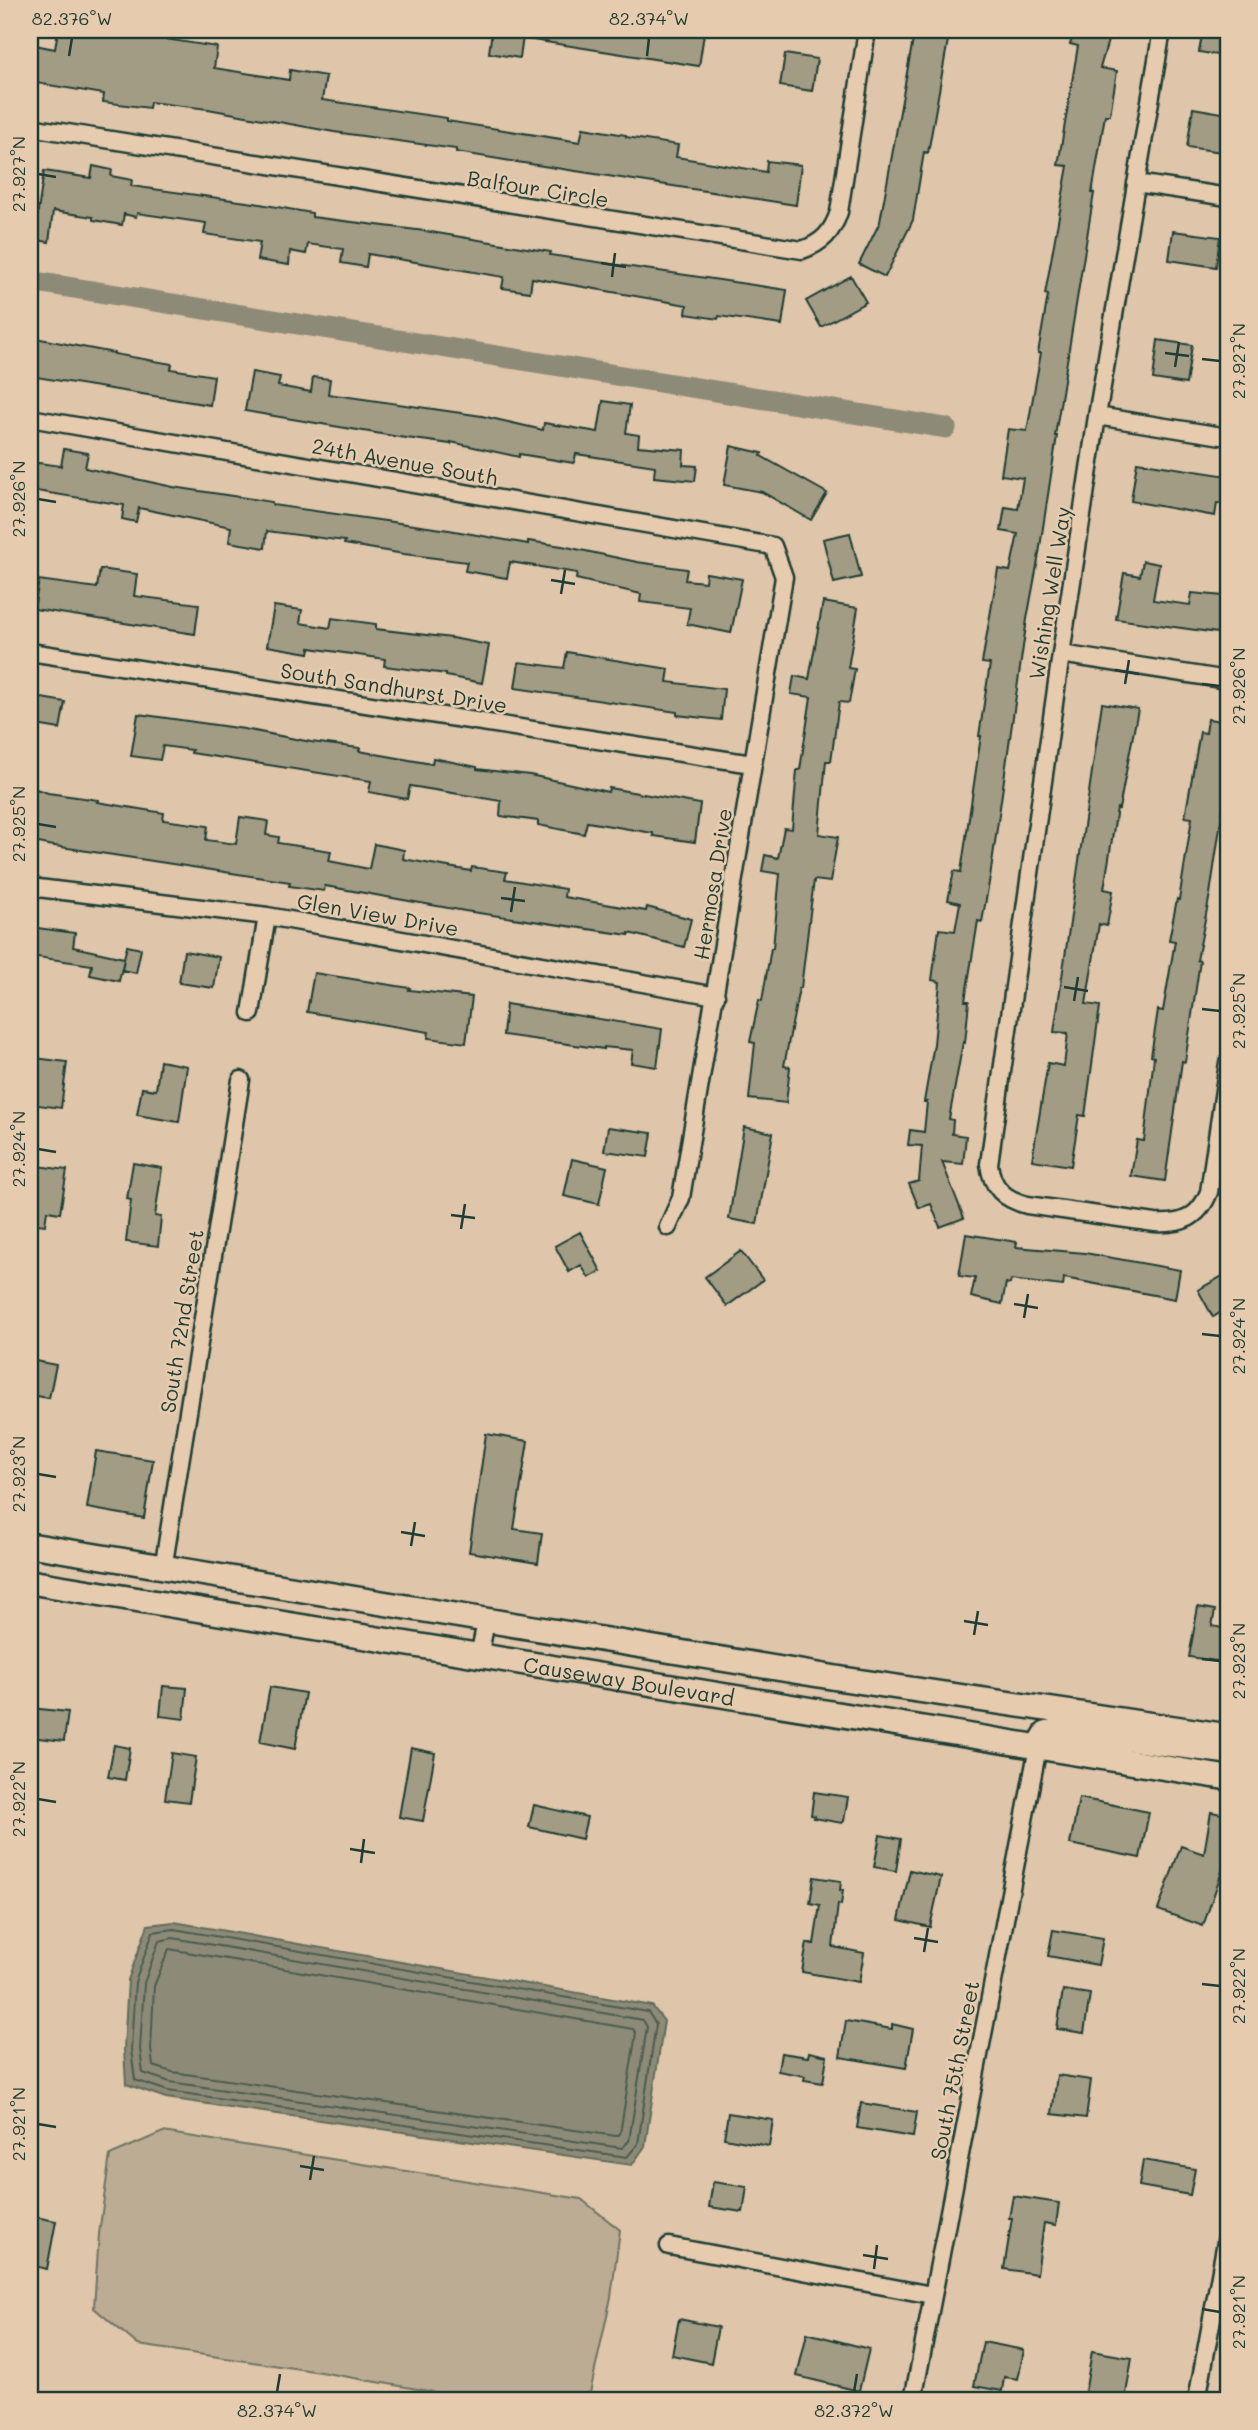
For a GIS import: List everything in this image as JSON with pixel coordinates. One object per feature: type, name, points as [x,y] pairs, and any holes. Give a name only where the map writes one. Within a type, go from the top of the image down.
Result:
[{"type":"main road","name":"Causeway Boulevard","points":[[30,1545],[486,1622],[1228,1736]]},
{"type":"main road","name":"Causeway Boulevard","points":[[30,1583],[1228,1778]]},
{"type":"main road","points":[[1038,1747],[1046,1734],[1062,1730],[1228,1752]]},
{"type":"street","name":"Balfour Circle","points":[[30,127],[802,250],[824,239],[831,231],[839,212],[867,30]]},
{"type":"street","name":"Wishing Well Way","points":[[1162,30],[1097,416],[1061,654],[989,1164],[990,1175],[997,1188],[1013,1201],[1155,1223],[1181,1223],[1198,1210],[1209,1192],[1228,1063]]},
{"type":"street","points":[[1136,183],[1228,197]]},
{"type":"street","points":[[1097,416],[1228,437]]},
{"type":"street","name":"24th Avenue South","points":[[30,418],[773,546]]},
{"type":"street","name":"Hermosa Drive","points":[[668,1227],[681,1198],[784,577],[773,546]]},
{"type":"street","name":"South Sandhurst Drive","points":[[30,652],[752,764]]},
{"type":"street","points":[[1061,654],[1228,680]]},
{"type":"street","name":"Glen View Drive","points":[[30,887],[267,916],[716,996]]},
{"type":"street","points":[[251,1013],[267,916]]},
{"type":"street","name":"South 72nd Street","points":[[163,1569],[241,1080]]},
{"type":"street","points":[[479,1656],[486,1622]]},
{"type":"street","name":"South 75th Street","points":[[913,2400],[1038,1747]]},
{"type":"street","points":[[1197,2400],[1228,2231]]},
{"type":"street","points":[[669,2246],[932,2295]]},
{"type":"shaded area","points":[[163,2132],[581,2199],[620,2230],[611,2297],[590,2393],[564,2400],[480,2400],[320,2372],[138,2345],[94,2308],[99,2234],[110,2155]]},
{"type":"water","points":[[174,1922],[652,2006],[664,2021],[645,2146],[632,2165],[166,2098],[126,2084],[124,2049],[128,1980],[148,1925]]},
{"type":"building","points":[[58,30],[120,34],[121,30],[166,30],[165,39],[217,47],[214,68],[289,80],[290,70],[326,76],[322,100],[447,118],[447,121],[580,142],[583,128],[678,145],[676,157],[766,172],[767,161],[801,165],[796,205],[517,162],[456,152],[456,149],[334,132],[208,109],[150,102],[149,108],[103,102],[104,94],[30,82],[30,44],[55,49]]},
{"type":"building","points":[[492,30],[524,30],[520,58],[489,53]]},
{"type":"building","points":[[527,30],[639,30],[662,33],[662,30],[678,30],[704,34],[699,66],[526,39]]},
{"type":"building","points":[[1075,30],[1111,30],[1100,68],[1117,71],[1110,115],[1105,115],[1092,193],[990,877],[982,922],[978,921],[965,1001],[969,1001],[965,1043],[963,1042],[949,1119],[953,1120],[952,1134],[966,1136],[963,1164],[942,1162],[964,1218],[940,1227],[931,1204],[919,1208],[909,1184],[919,1181],[922,1146],[908,1145],[910,1130],[924,1132],[927,1102],[924,1102],[934,1044],[940,982],[932,980],[939,929],[955,931],[960,903],[948,900],[954,871],[961,872],[990,664],[982,663],[998,569],[1010,571],[1018,534],[1001,531],[1005,507],[1018,509],[1023,478],[1001,475],[1008,429],[1027,431],[1041,353],[1038,353],[1048,295],[1045,294],[1068,166],[1058,165],[1078,46],[1070,44]]},
{"type":"building","points":[[1203,30],[1228,30],[1224,56],[1199,52]]},
{"type":"building","points":[[914,34],[948,40],[928,153],[924,152],[913,220],[885,277],[859,264],[880,222]]},
{"type":"building","points":[[785,54],[817,59],[812,91],[780,86]]},
{"type":"building","points":[[1193,108],[1228,114],[1222,152],[1187,147]]},
{"type":"building","points":[[93,166],[112,170],[111,176],[132,180],[131,186],[254,203],[312,213],[312,217],[425,231],[551,252],[550,255],[787,290],[782,325],[686,314],[687,305],[532,278],[530,292],[502,288],[504,277],[368,254],[366,267],[341,263],[343,249],[308,244],[306,254],[290,251],[289,265],[257,260],[260,242],[204,234],[206,223],[137,213],[136,217],[124,214],[122,225],[53,211],[49,242],[30,239],[30,217],[37,218],[44,171],[91,178]]},
{"type":"building","points":[[1173,231],[1220,237],[1216,267],[1169,260]]},
{"type":"building","points":[[851,276],[866,302],[821,327],[806,301]]},
{"type":"building","points":[[30,337],[172,364],[171,369],[214,376],[210,405],[30,376]]},
{"type":"building","points":[[1158,340],[1192,345],[1186,384],[1153,379]]},
{"type":"building","points":[[252,372],[280,377],[278,386],[311,392],[313,377],[330,379],[328,394],[482,416],[543,430],[544,423],[598,432],[603,401],[630,405],[626,433],[639,435],[638,446],[684,450],[683,465],[697,466],[695,481],[654,477],[655,466],[576,454],[574,463],[519,454],[519,457],[451,442],[399,437],[245,411]]},
{"type":"building","points":[[731,446],[762,453],[761,456],[827,493],[811,520],[762,492],[724,485]]},
{"type":"building","points":[[64,449],[88,453],[85,468],[173,487],[528,544],[528,541],[562,546],[637,562],[687,569],[685,580],[705,582],[706,573],[742,579],[731,633],[687,624],[690,608],[640,602],[641,594],[576,579],[577,573],[510,562],[507,578],[465,571],[467,562],[267,531],[265,548],[229,542],[231,527],[139,508],[136,522],[122,519],[124,505],[30,490],[30,462],[61,466]]},
{"type":"building","points":[[1137,462],[1228,476],[1228,504],[1217,503],[1215,516],[1131,501]]},
{"type":"building","points":[[850,533],[861,577],[834,583],[823,539]]},
{"type":"building","points":[[1143,561],[1159,564],[1153,600],[1190,605],[1192,593],[1223,596],[1218,633],[1116,619],[1124,573],[1140,576]]},
{"type":"building","points":[[100,569],[137,574],[134,596],[199,604],[195,634],[34,609],[39,580],[97,588]]},
{"type":"building","points":[[823,602],[858,608],[848,668],[855,669],[849,703],[839,702],[831,761],[826,761],[819,834],[838,837],[830,882],[814,880],[801,988],[784,1066],[790,1067],[786,1103],[749,1099],[755,1043],[750,1042],[773,948],[780,874],[762,871],[765,855],[778,858],[784,828],[792,829],[797,770],[800,770],[811,697],[791,694],[794,676],[809,679]]},
{"type":"building","points":[[274,606],[302,610],[300,623],[330,628],[332,618],[376,624],[376,629],[489,645],[482,683],[446,674],[384,666],[385,659],[310,648],[309,653],[267,646]]},
{"type":"building","points":[[567,652],[669,669],[667,682],[724,689],[721,720],[515,688],[519,662],[564,668]]},
{"type":"building","points":[[30,696],[65,702],[60,729],[30,724]]},
{"type":"building","points":[[1102,703],[1138,709],[1119,809],[1117,808],[1104,889],[1113,891],[1107,926],[1099,924],[1086,1004],[1100,1006],[1085,1116],[1079,1115],[1071,1166],[1032,1160],[1048,1063],[1064,1066],[1068,1033],[1054,1032]]},
{"type":"building","points":[[138,714],[360,748],[359,751],[432,764],[433,758],[477,769],[530,775],[608,792],[609,788],[700,804],[695,842],[587,822],[584,834],[538,825],[538,821],[500,816],[501,801],[410,786],[407,799],[369,792],[371,781],[191,753],[192,750],[163,746],[160,760],[131,756]]},
{"type":"building","points":[[1208,719],[1228,722],[1228,774],[1197,960],[1200,961],[1165,1181],[1131,1176],[1137,1140],[1144,1141],[1154,1057],[1151,1056],[1158,1010],[1163,1011],[1175,941],[1169,940],[1177,899],[1179,900],[1192,818],[1185,817],[1200,732],[1206,733]]},
{"type":"building","points":[[30,787],[48,793],[164,813],[163,820],[208,826],[206,840],[236,844],[240,817],[268,821],[266,835],[279,837],[278,843],[331,851],[329,861],[369,869],[374,844],[404,850],[403,859],[471,871],[472,867],[507,872],[505,879],[565,889],[564,897],[646,911],[647,907],[691,919],[684,947],[629,933],[465,911],[325,886],[324,891],[289,886],[290,882],[48,845],[30,841]]},
{"type":"building","points":[[30,927],[75,933],[73,947],[124,958],[127,946],[141,949],[136,973],[122,970],[124,959],[119,981],[90,975],[92,965],[30,956]]},
{"type":"building","points":[[184,951],[219,957],[214,988],[179,983]]},
{"type":"building","points":[[314,973],[410,988],[409,990],[472,997],[466,1043],[428,1038],[429,1032],[307,1012]]},
{"type":"building","points":[[506,1004],[662,1029],[657,1067],[631,1063],[633,1050],[604,1049],[503,1035]]},
{"type":"building","points":[[35,1058],[67,1062],[61,1108],[30,1104]]},
{"type":"building","points":[[160,1061],[187,1066],[179,1122],[137,1115],[142,1088],[156,1090]]},
{"type":"building","points":[[608,1127],[652,1133],[648,1157],[604,1151]]},
{"type":"building","points":[[744,1127],[773,1133],[757,1224],[729,1219]]},
{"type":"building","points":[[572,1159],[607,1167],[599,1204],[564,1196]]},
{"type":"building","points":[[133,1163],[162,1168],[155,1216],[161,1217],[158,1246],[126,1242],[131,1200],[127,1199]]},
{"type":"building","points":[[30,1165],[67,1170],[60,1213],[47,1211],[45,1225],[30,1223]]},
{"type":"building","points":[[580,1232],[601,1271],[589,1278],[581,1265],[569,1272],[555,1246]]},
{"type":"building","points":[[966,1234],[1017,1242],[1016,1247],[1085,1253],[1180,1270],[1175,1299],[1064,1278],[1063,1286],[1011,1280],[1010,1284],[1006,1283],[1002,1304],[971,1297],[975,1278],[959,1276]]},
{"type":"building","points":[[741,1251],[763,1280],[727,1306],[705,1277]]},
{"type":"building","points":[[1228,1273],[1228,1308],[1213,1317],[1198,1290]]},
{"type":"building","points":[[30,1360],[56,1365],[49,1398],[30,1395]]},
{"type":"building","points":[[486,1434],[528,1441],[514,1529],[542,1533],[538,1563],[469,1552]]},
{"type":"building","points":[[96,1451],[153,1460],[144,1518],[87,1508]]},
{"type":"building","points":[[1198,1607],[1215,1610],[1212,1626],[1228,1629],[1223,1662],[1189,1657]]},
{"type":"building","points":[[163,1686],[187,1688],[184,1719],[160,1716]]},
{"type":"building","points":[[270,1687],[305,1693],[295,1749],[260,1742]]},
{"type":"building","points":[[30,1708],[68,1712],[64,1741],[30,1737]]},
{"type":"building","points":[[114,1745],[130,1748],[125,1780],[108,1777]]},
{"type":"building","points":[[411,1748],[435,1753],[423,1821],[399,1817]]},
{"type":"building","points":[[172,1753],[196,1757],[189,1802],[165,1799]]},
{"type":"building","points":[[814,1792],[848,1797],[842,1823],[814,1818],[815,1816],[811,1815]]},
{"type":"building","points":[[1079,1798],[1149,1812],[1140,1858],[1070,1844]]},
{"type":"building","points":[[534,1805],[587,1817],[582,1839],[529,1827]]},
{"type":"building","points":[[1211,1812],[1228,1815],[1228,1854],[1203,1926],[1158,1910],[1181,1846],[1204,1854]]},
{"type":"building","points":[[880,1835],[901,1839],[896,1871],[874,1867]]},
{"type":"building","points":[[910,1870],[941,1877],[930,1927],[899,1920]]},
{"type":"building","points":[[814,1877],[841,1881],[840,1890],[843,1890],[841,1905],[838,1904],[833,1947],[864,1953],[859,1982],[802,1972],[807,1943],[814,1944],[820,1905],[810,1903]]},
{"type":"building","points":[[1053,1930],[1103,1938],[1098,1965],[1048,1956]]},
{"type":"building","points":[[1063,1990],[1090,1994],[1084,2033],[1057,2029]]},
{"type":"building","points":[[846,2021],[892,2029],[892,2024],[913,2029],[906,2068],[840,2057]]},
{"type":"building","points":[[809,2052],[827,2056],[823,2083],[804,2080],[805,2076],[778,2071],[781,2053],[808,2057]]},
{"type":"building","points":[[1057,2075],[1091,2080],[1086,2118],[1052,2114]]},
{"type":"building","points":[[861,2103],[917,2112],[913,2137],[857,2128]]},
{"type":"building","points":[[728,2113],[773,2120],[769,2146],[724,2138]]},
{"type":"building","points":[[1143,2160],[1195,2169],[1190,2195],[1139,2186]]},
{"type":"building","points":[[713,2182],[747,2187],[743,2212],[709,2207]]},
{"type":"building","points":[[1013,2196],[1059,2203],[1056,2225],[1044,2223],[1037,2274],[1004,2269]]},
{"type":"building","points":[[30,2216],[56,2221],[47,2269],[30,2265]]},
{"type":"building","points":[[679,2319],[718,2327],[711,2363],[672,2355]]},
{"type":"building","points":[[807,2333],[869,2349],[859,2391],[797,2376]]},
{"type":"building","points":[[983,2342],[1024,2350],[1018,2379],[1004,2377],[1002,2391],[974,2386]]},
{"type":"building","points":[[1092,2351],[1132,2358],[1125,2400],[1085,2394]]},
{"type":"waterway","points":[[30,281],[946,428]]}]
